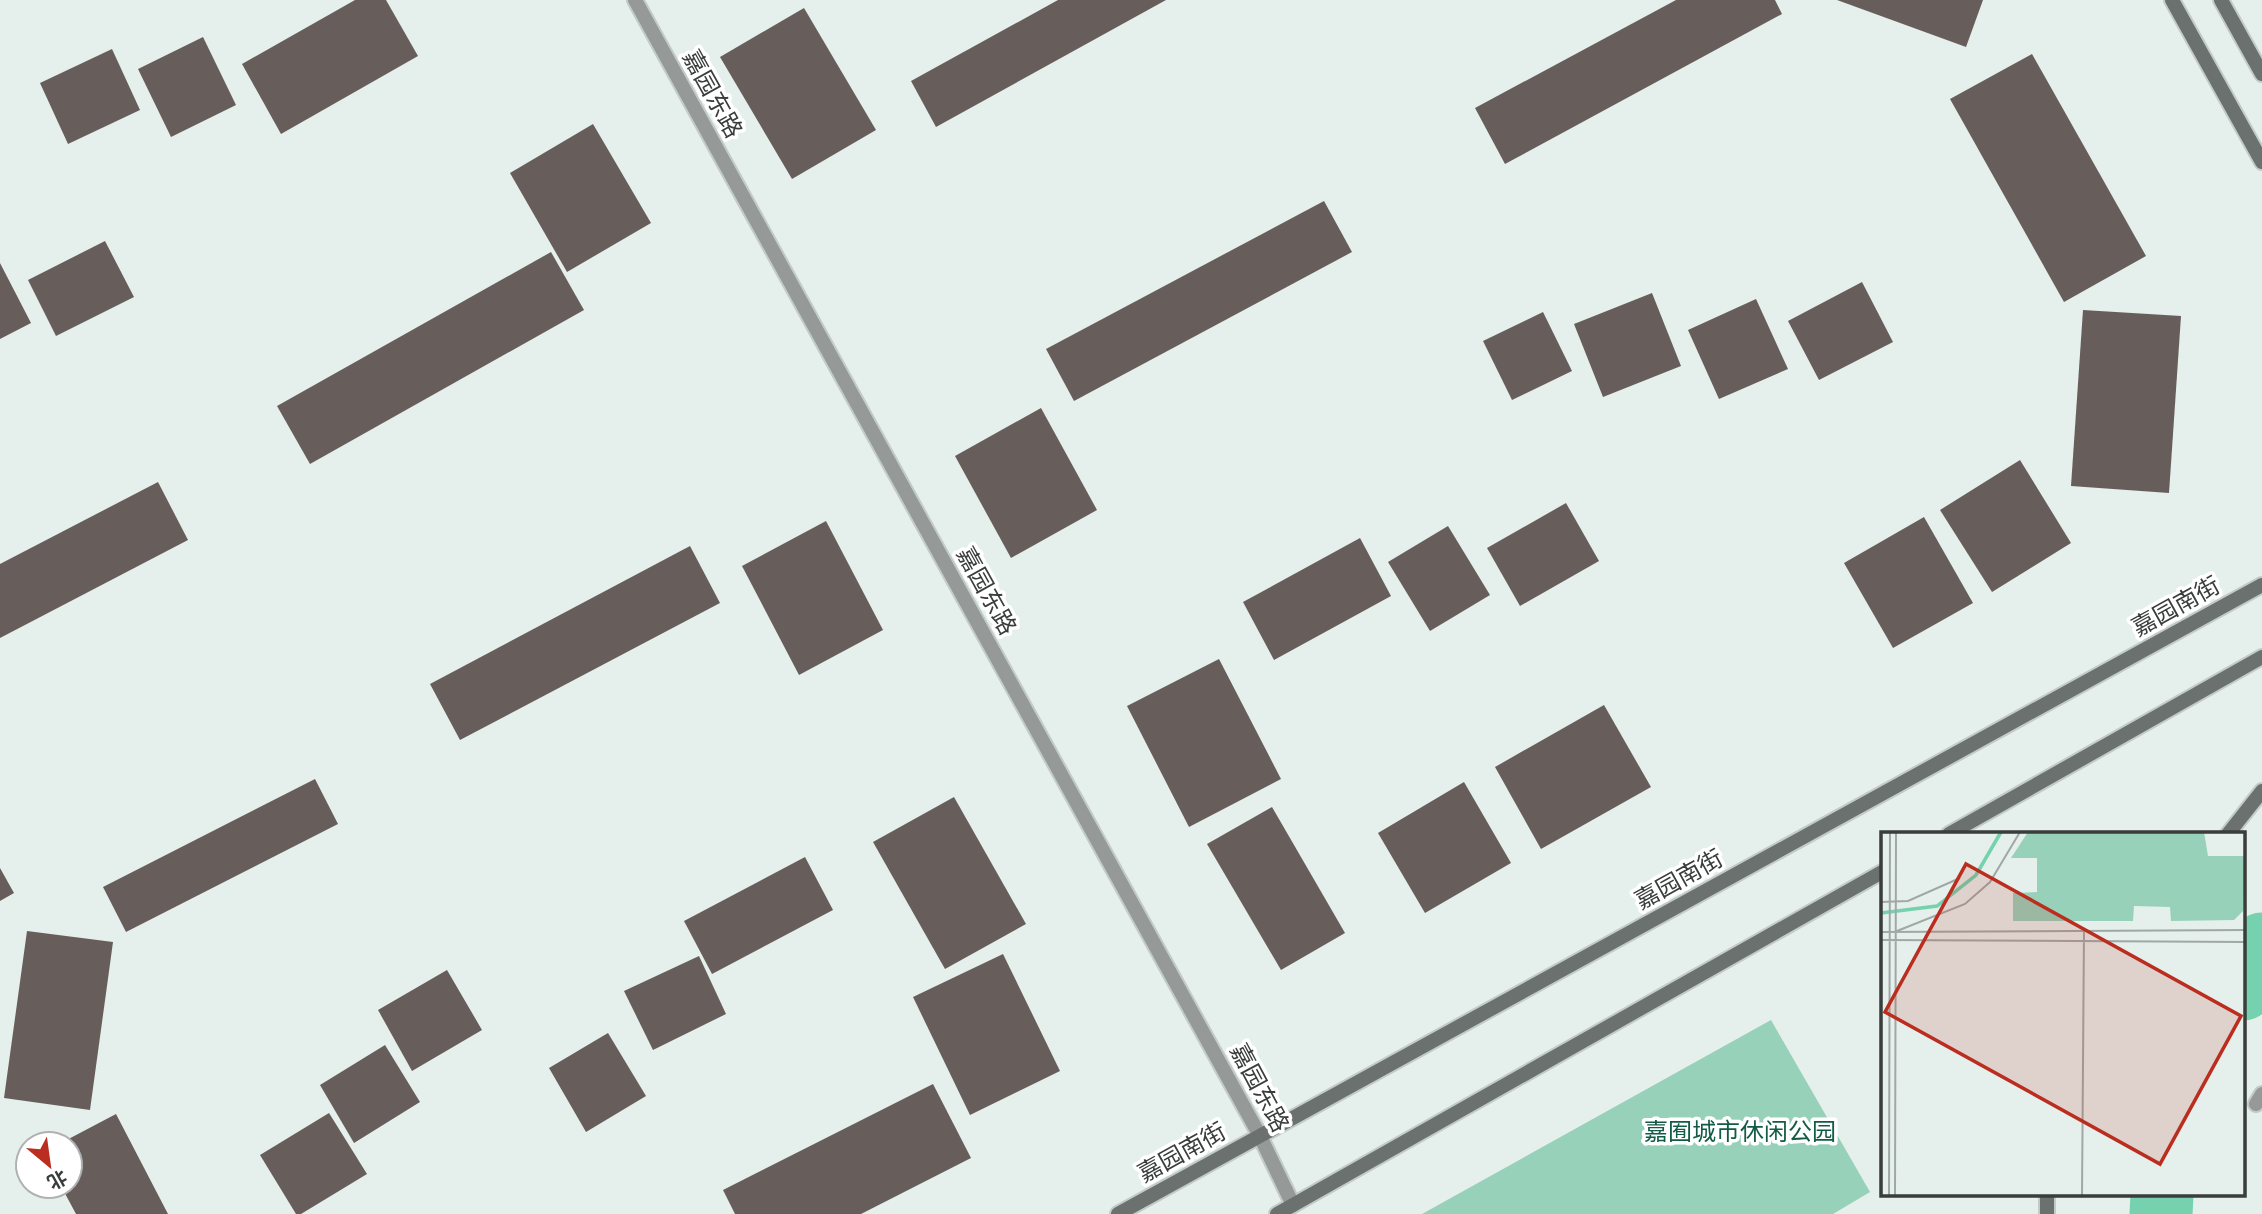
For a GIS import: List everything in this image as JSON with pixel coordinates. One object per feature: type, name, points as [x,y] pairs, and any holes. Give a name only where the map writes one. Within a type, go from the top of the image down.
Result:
[{"type":"main road","points":[[2172,0],[2262,162]]},
{"type":"main road","points":[[2221,0],[2262,74]]},
{"type":"main road","name":"嘉园南街","points":[[1118,1214],[2262,585]]},
{"type":"main road","points":[[1953,832],[2262,657]]},
{"type":"main road","points":[[2230,832],[2262,791]]},
{"type":"main road","points":[[1277,1214],[1881,873]]},
{"type":"main road","points":[[2047,1196],[2047,1214]]},
{"type":"street","name":"嘉园东路","points":[[635,0],[1260,1136],[1293,1205]]},
{"type":"green space","name":"嘉囿城市休闲公园","points":[[1771,1020],[1870,1192],[1833,1214],[1422,1214]]},
{"type":"building","points":[[355,0],[386,0],[418,56],[281,134],[242,64]]},
{"type":"building","points":[[1058,0],[1166,0],[936,127],[911,81]]},
{"type":"building","points":[[1676,0],[1775,0],[1782,14],[1505,164],[1475,108]]},
{"type":"building","points":[[1837,0],[1983,0],[1966,47]]},
{"type":"building","points":[[804,8],[876,130],[792,179],[720,57]]},
{"type":"building","points":[[203,37],[236,105],[171,137],[138,69]]},
{"type":"building","points":[[112,49],[140,110],[68,144],[40,83]]},
{"type":"building","points":[[2032,54],[2146,256],[2064,302],[1950,99]]},
{"type":"building","points":[[593,124],[651,223],[567,272],[510,173]]},
{"type":"building","points":[[1324,201],[1352,252],[1074,401],[1046,349]]},
{"type":"building","points":[[105,241],[134,297],[56,336],[28,280]]},
{"type":"building","points":[[551,252],[584,310],[310,464],[277,406]]},
{"type":"building","points":[[0,263],[31,323],[0,339]]},
{"type":"building","points":[[1862,282],[1893,342],[1819,380],[1788,321]]},
{"type":"building","points":[[1652,293],[1681,366],[1603,397],[1574,324]]},
{"type":"building","points":[[1756,299],[1788,369],[1719,399],[1688,330]]},
{"type":"building","points":[[2083,310],[2181,316],[2169,493],[2071,486]]},
{"type":"building","points":[[1543,312],[1572,371],[1512,400],[1483,341]]},
{"type":"building","points":[[1041,408],[1097,510],[1011,558],[955,456]]},
{"type":"building","points":[[2020,460],[2071,543],[1992,592],[1940,510]]},
{"type":"building","points":[[158,482],[188,540],[0,638],[0,564]]},
{"type":"building","points":[[1566,503],[1599,561],[1520,606],[1487,548]]},
{"type":"building","points":[[1924,517],[1973,603],[1893,648],[1844,563]]},
{"type":"building","points":[[826,521],[883,630],[799,675],[742,566]]},
{"type":"building","points":[[1448,526],[1490,595],[1430,631],[1388,562]]},
{"type":"building","points":[[1360,538],[1391,596],[1274,660],[1243,602]]},
{"type":"building","points":[[690,546],[720,603],[460,740],[430,684]]},
{"type":"building","points":[[1219,659],[1281,779],[1189,827],[1127,706]]},
{"type":"building","points":[[1604,705],[1651,787],[1541,849],[1495,767]]},
{"type":"building","points":[[315,779],[338,824],[126,932],[103,887]]},
{"type":"building","points":[[1464,782],[1511,863],[1425,913],[1378,833]]},
{"type":"building","points":[[954,797],[1026,924],[945,969],[873,842]]},
{"type":"building","points":[[1272,807],[1345,933],[1281,970],[1207,844]]},
{"type":"building","points":[[805,857],[833,910],[712,974],[684,921]]},
{"type":"building","points":[[0,868],[14,893],[0,901]]},
{"type":"building","points":[[27,931],[113,942],[90,1110],[4,1098]]},
{"type":"building","points":[[1003,954],[1060,1071],[970,1115],[913,997]]},
{"type":"building","points":[[699,956],[726,1014],[653,1050],[624,991]]},
{"type":"building","points":[[447,970],[482,1030],[412,1071],[378,1010]]},
{"type":"building","points":[[608,1033],[646,1096],[586,1132],[549,1068]]},
{"type":"building","points":[[385,1045],[420,1102],[354,1143],[320,1085]]},
{"type":"building","points":[[933,1084],[971,1158],[861,1214],[735,1214],[723,1190]]},
{"type":"building","points":[[329,1113],[367,1174],[301,1214],[296,1214],[260,1155]]},
{"type":"building","points":[[116,1114],[168,1214],[76,1214],[68,1200],[84,1200],[84,1131]]},
{"type":"waterway","points":[[2244,987],[2262,944]]},
{"type":"waterway","points":[[2161,1214],[2162,1196]]}]
